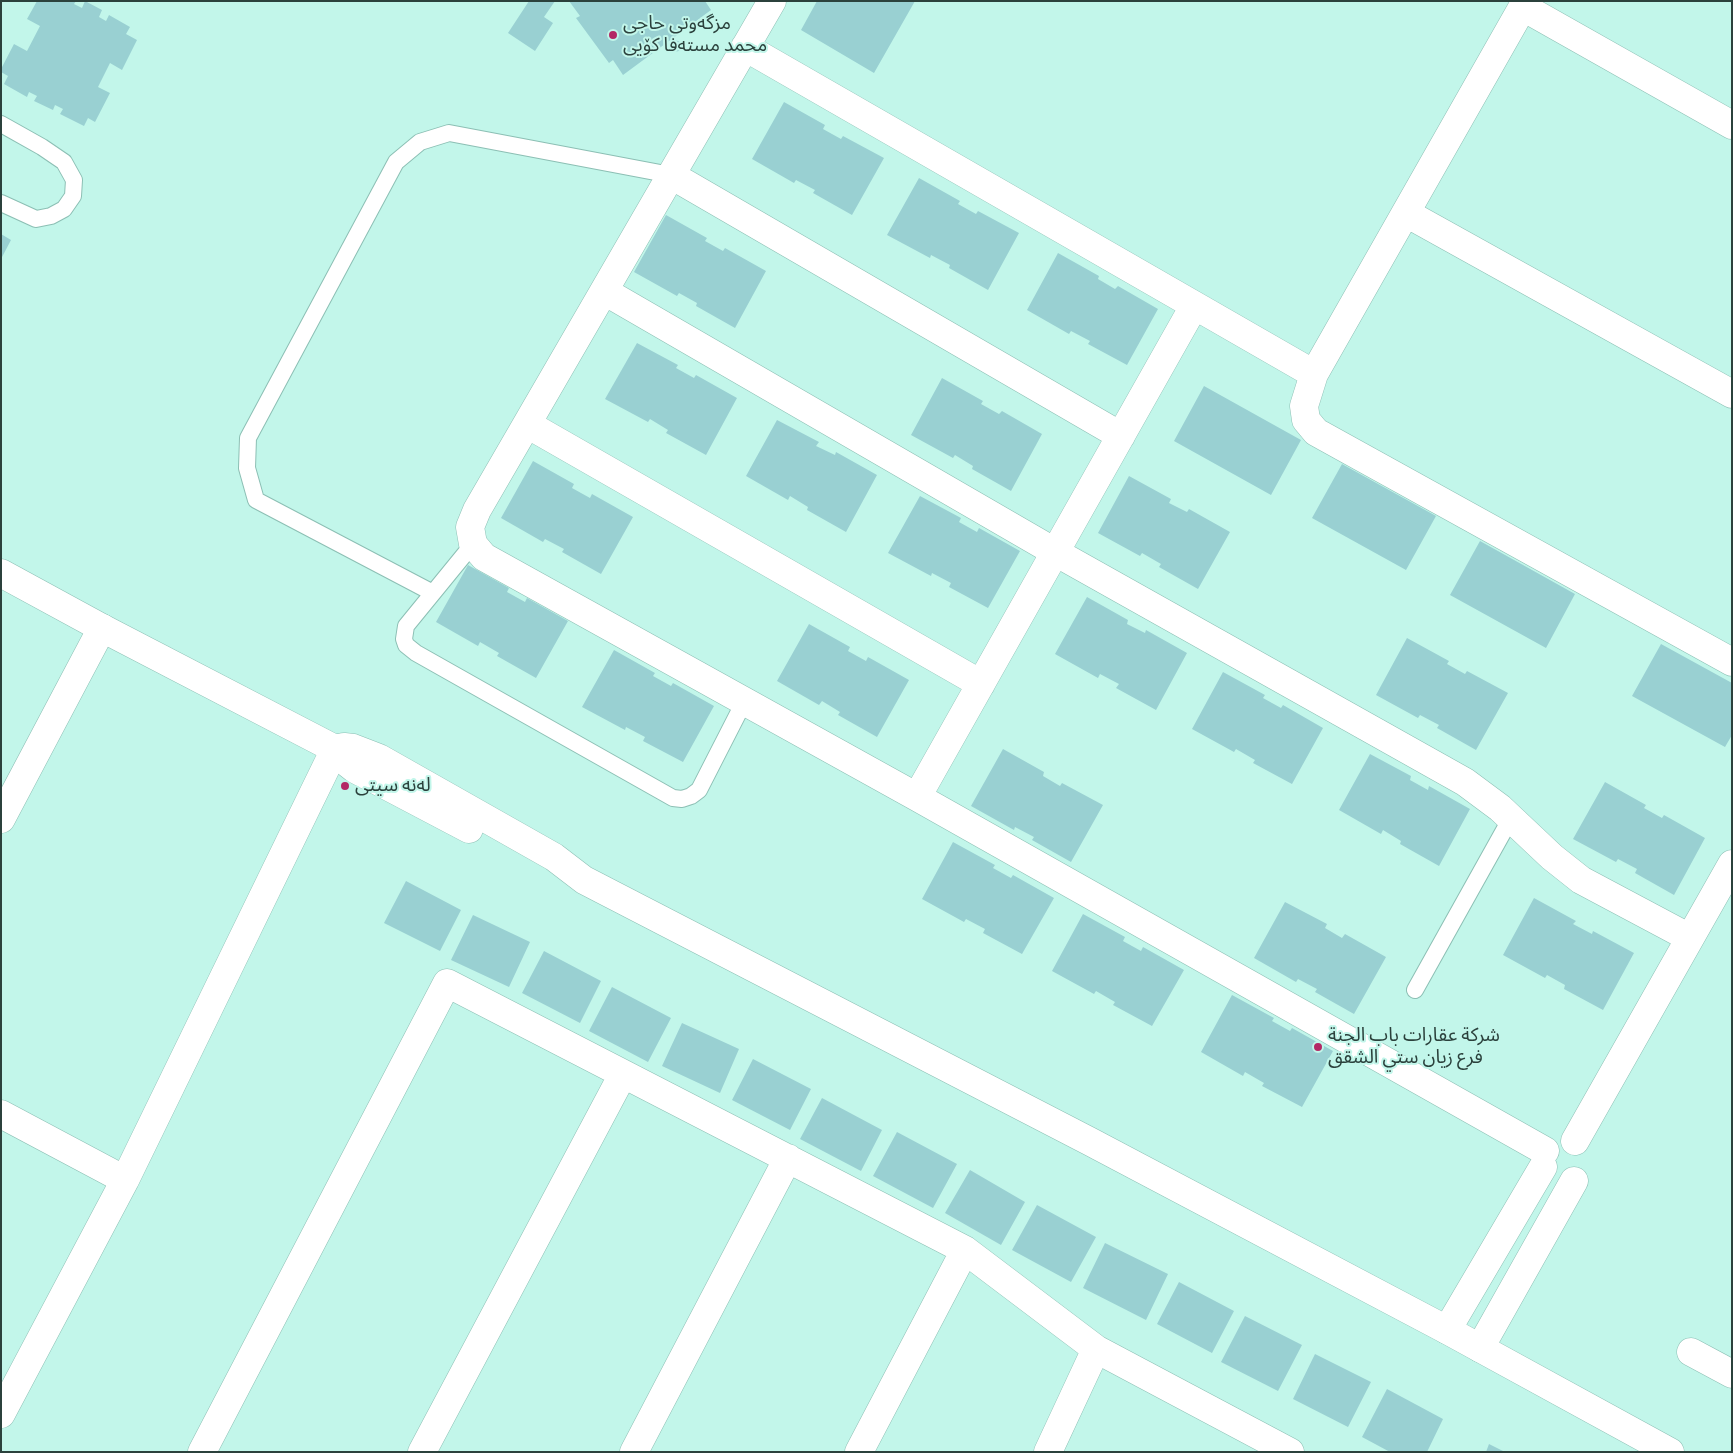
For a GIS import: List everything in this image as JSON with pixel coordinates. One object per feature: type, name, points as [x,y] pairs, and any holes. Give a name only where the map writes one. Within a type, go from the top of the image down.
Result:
[{"type":"street","points":[[772,1],[473,518],[470,527],[473,544],[484,557],[917,797],[1544,1159],[1552,1179],[1567,1183],[1574,1181]]},
{"type":"street","points":[[1732,125],[1525,4],[1314,374],[1304,406],[1306,420],[1316,432],[1732,662]]},
{"type":"street","points":[[745,47],[1314,374]]},
{"type":"street","points":[[671,176],[1121,436]]},
{"type":"street","points":[[1406,213],[1732,394]]},
{"type":"street","points":[[604,291],[1055,552],[1465,782],[1489,798],[1552,857],[1581,880],[1690,938]]},
{"type":"street","points":[[917,797],[1194,306]]},
{"type":"street","points":[[527,424],[981,684]]},
{"type":"street","points":[[1,573],[102,628],[335,749],[353,748],[379,758],[554,856],[584,880],[1447,1330],[1654,1448]]},
{"type":"street","points":[[1,819],[102,628]]},
{"type":"street","points":[[1,1414],[8,1384],[124,1180],[335,749]]},
{"type":"street","points":[[1575,1142],[1732,864]]},
{"type":"street","points":[[202,1452],[447,983],[965,1250],[1096,1349],[1290,1452]]},
{"type":"street","points":[[422,1452],[623,1074]]},
{"type":"street","points":[[1,1114],[124,1180]]},
{"type":"street","points":[[1447,1330],[1544,1159],[1548,1147],[1563,1139],[1575,1142],[1580,1146],[1586,1158],[1584,1171],[1574,1181],[1480,1348]]},
{"type":"street","points":[[634,1452],[788,1158]]},
{"type":"street","points":[[859,1452],[965,1250]]},
{"type":"street","points":[[1048,1452],[1096,1349]]},
{"type":"street","points":[[1691,1352],[1732,1374]]},
{"type":"lane","points":[[1,124],[64,162],[74,180],[74,196],[64,209],[51,216],[36,219],[1,202]]},
{"type":"lane","points":[[433,593],[256,500],[247,468],[248,438],[396,162],[420,142],[449,133],[671,176]]},
{"type":"lane","points":[[473,544],[406,626],[404,639],[410,650],[673,798],[682,799],[691,796],[699,790],[744,702]]},
{"type":"lane","points":[[1415,990],[1511,818]]},
{"type":"building","points":[[37,1],[76,1],[74,4],[82,8],[85,1],[102,10],[99,17],[106,21],[109,15],[130,27],[126,34],[137,40],[122,70],[110,63],[98,87],[110,93],[95,122],[88,118],[84,126],[60,114],[63,109],[55,105],[53,110],[34,101],[37,96],[29,92],[27,97],[4,84],[8,76],[1,72],[1,69],[14,44],[27,51],[40,26],[27,19]]},
{"type":"building","points":[[529,1],[555,1],[544,17],[553,23],[535,51],[508,33]]},
{"type":"building","points":[[569,1],[705,1],[711,10],[623,75],[613,60],[609,63],[576,18],[580,16]]},
{"type":"building","points":[[817,1],[915,1],[874,73],[801,30]]},
{"type":"building","points":[[674,41],[678,41],[681,46],[680,50],[674,51],[671,48],[671,44]]},
{"type":"building","points":[[784,102],[825,125],[823,129],[841,139],[843,136],[884,158],[852,215],[813,193],[815,190],[796,180],[794,183],[752,159]]},
{"type":"building","points":[[919,178],[960,201],[958,204],[976,214],[978,211],[1019,233],[988,290],[949,268],[950,265],[931,255],[930,258],[887,235]]},
{"type":"building","points":[[666,215],[707,238],[705,241],[723,251],[725,248],[766,271],[735,328],[696,306],[697,303],[679,293],[677,296],[634,272]]},
{"type":"building","points":[[1,234],[11,240],[1,259]]},
{"type":"building","points":[[1058,253],[1099,276],[1098,279],[1115,289],[1118,286],[1158,309],[1127,365],[1088,344],[1090,341],[1071,331],[1069,334],[1027,310]]},
{"type":"building","points":[[637,343],[678,365],[676,368],[694,378],[696,375],[737,398],[706,455],[666,433],[668,430],[650,419],[648,422],[605,399]]},
{"type":"building","points":[[942,378],[983,401],[981,404],[999,414],[1002,411],[1042,434],[1011,491],[972,469],[973,466],[955,455],[953,458],[911,435]]},
{"type":"building","points":[[1204,386],[1301,440],[1271,495],[1174,441]]},
{"type":"building","points":[[777,420],[819,442],[816,446],[835,455],[836,452],[877,475],[846,532],[807,510],[808,507],[790,496],[788,500],[746,476]]},
{"type":"building","points":[[533,461],[574,484],[572,488],[590,498],[592,494],[633,517],[601,574],[562,552],[564,549],[545,539],[543,542],[501,518]]},
{"type":"building","points":[[1342,464],[1436,516],[1406,570],[1312,518]]},
{"type":"building","points":[[1129,476],[1171,499],[1169,503],[1187,512],[1189,509],[1230,532],[1198,589],[1159,567],[1161,564],[1142,553],[1140,556],[1098,533]]},
{"type":"building","points":[[920,496],[961,518],[959,522],[977,532],[979,528],[1020,551],[988,608],[949,587],[951,583],[932,573],[931,576],[888,553]]},
{"type":"building","points":[[1480,541],[1575,594],[1546,648],[1450,595]]},
{"type":"building","points":[[468,565],[509,588],[507,592],[525,602],[527,598],[568,621],[536,678],[497,656],[499,653],[480,642],[478,646],[436,622]]},
{"type":"building","points":[[1087,597],[1128,620],[1127,624],[1145,633],[1146,630],[1187,653],[1156,710],[1116,688],[1119,684],[1100,674],[1098,678],[1055,654]]},
{"type":"building","points":[[809,624],[850,647],[848,651],[866,661],[868,657],[909,680],[877,737],[838,715],[840,712],[822,701],[819,705],[777,681]]},
{"type":"building","points":[[1407,638],[1449,661],[1447,664],[1465,674],[1467,671],[1508,693],[1476,750],[1437,728],[1439,725],[1420,715],[1418,718],[1376,695]]},
{"type":"building","points":[[1661,644],[1732,683],[1732,735],[1725,747],[1632,696]]},
{"type":"building","points":[[614,650],[655,673],[653,676],[671,686],[673,683],[714,706],[683,762],[643,741],[645,737],[626,727],[625,730],[582,707]]},
{"type":"building","points":[[1223,672],[1265,695],[1263,698],[1281,708],[1283,705],[1323,728],[1292,784],[1253,763],[1255,760],[1236,749],[1234,752],[1192,729]]},
{"type":"building","points":[[1003,749],[1044,772],[1043,776],[1060,786],[1062,783],[1103,805],[1071,862],[1032,840],[1034,837],[1015,827],[1014,830],[971,806]]},
{"type":"building","points":[[1370,754],[1411,776],[1410,780],[1428,790],[1429,786],[1470,809],[1439,866],[1400,844],[1401,841],[1383,830],[1381,834],[1339,810]]},
{"type":"building","points":[[1605,782],[1646,805],[1644,808],[1662,818],[1664,815],[1705,838],[1674,895],[1635,873],[1637,869],[1618,859],[1616,862],[1573,839]]},
{"type":"building","points":[[953,842],[995,865],[993,868],[1011,878],[1013,875],[1054,898],[1022,954],[983,933],[985,929],[966,919],[964,922],[922,899]]},
{"type":"building","points":[[406,881],[461,910],[440,951],[384,923]]},
{"type":"building","points":[[1534,898],[1576,921],[1573,924],[1592,934],[1593,931],[1634,953],[1603,1010],[1564,989],[1565,985],[1547,975],[1545,978],[1503,955]]},
{"type":"building","points":[[1285,902],[1327,924],[1325,928],[1342,938],[1345,934],[1386,957],[1354,1014],[1315,992],[1317,989],[1298,979],[1296,982],[1254,958]]},
{"type":"building","points":[[1083,914],[1125,937],[1123,941],[1141,951],[1143,947],[1184,970],[1152,1026],[1113,1005],[1115,1002],[1096,991],[1094,994],[1052,971]]},
{"type":"building","points":[[473,915],[530,942],[509,987],[451,960]]},
{"type":"building","points":[[544,951],[601,981],[580,1023],[522,993]]},
{"type":"building","points":[[612,987],[671,1018],[648,1062],[589,1031]]},
{"type":"building","points":[[1232,995],[1274,1018],[1272,1021],[1290,1031],[1292,1028],[1333,1051],[1302,1107],[1262,1086],[1264,1083],[1245,1072],[1243,1076],[1201,1052]]},
{"type":"building","points":[[682,1023],[739,1049],[720,1093],[662,1066]]},
{"type":"building","points":[[753,1059],[811,1089],[790,1130],[732,1100]]},
{"type":"building","points":[[822,1098],[882,1130],[861,1171],[800,1139]]},
{"type":"building","points":[[897,1132],[957,1164],[933,1208],[873,1176]]},
{"type":"building","points":[[970,1170],[1025,1202],[1001,1245],[945,1213]]},
{"type":"building","points":[[1037,1205],[1096,1237],[1071,1282],[1012,1250]]},
{"type":"building","points":[[1105,1243],[1168,1274],[1146,1320],[1083,1288]]},
{"type":"building","points":[[1179,1282],[1234,1311],[1212,1353],[1157,1324]]},
{"type":"building","points":[[1245,1316],[1302,1345],[1278,1391],[1221,1362]]},
{"type":"building","points":[[1315,1354],[1371,1382],[1348,1427],[1293,1399]]},
{"type":"building","points":[[1387,1389],[1443,1419],[1427,1452],[1390,1452],[1362,1437]]},
{"type":"building","points":[[1489,1444],[1505,1452],[1486,1452]]},
{"type":"place","name":"مزگەوتی حاجی محمد مستەفا کۆیی","points":[[613,35]]},
{"type":"place","name":"لەنە سیتی","points":[[345,786]]},
{"type":"place","name":"شرکة عقارات باب الجنة فرع زیان ستي الشقق","points":[[1318,1047]]}]
